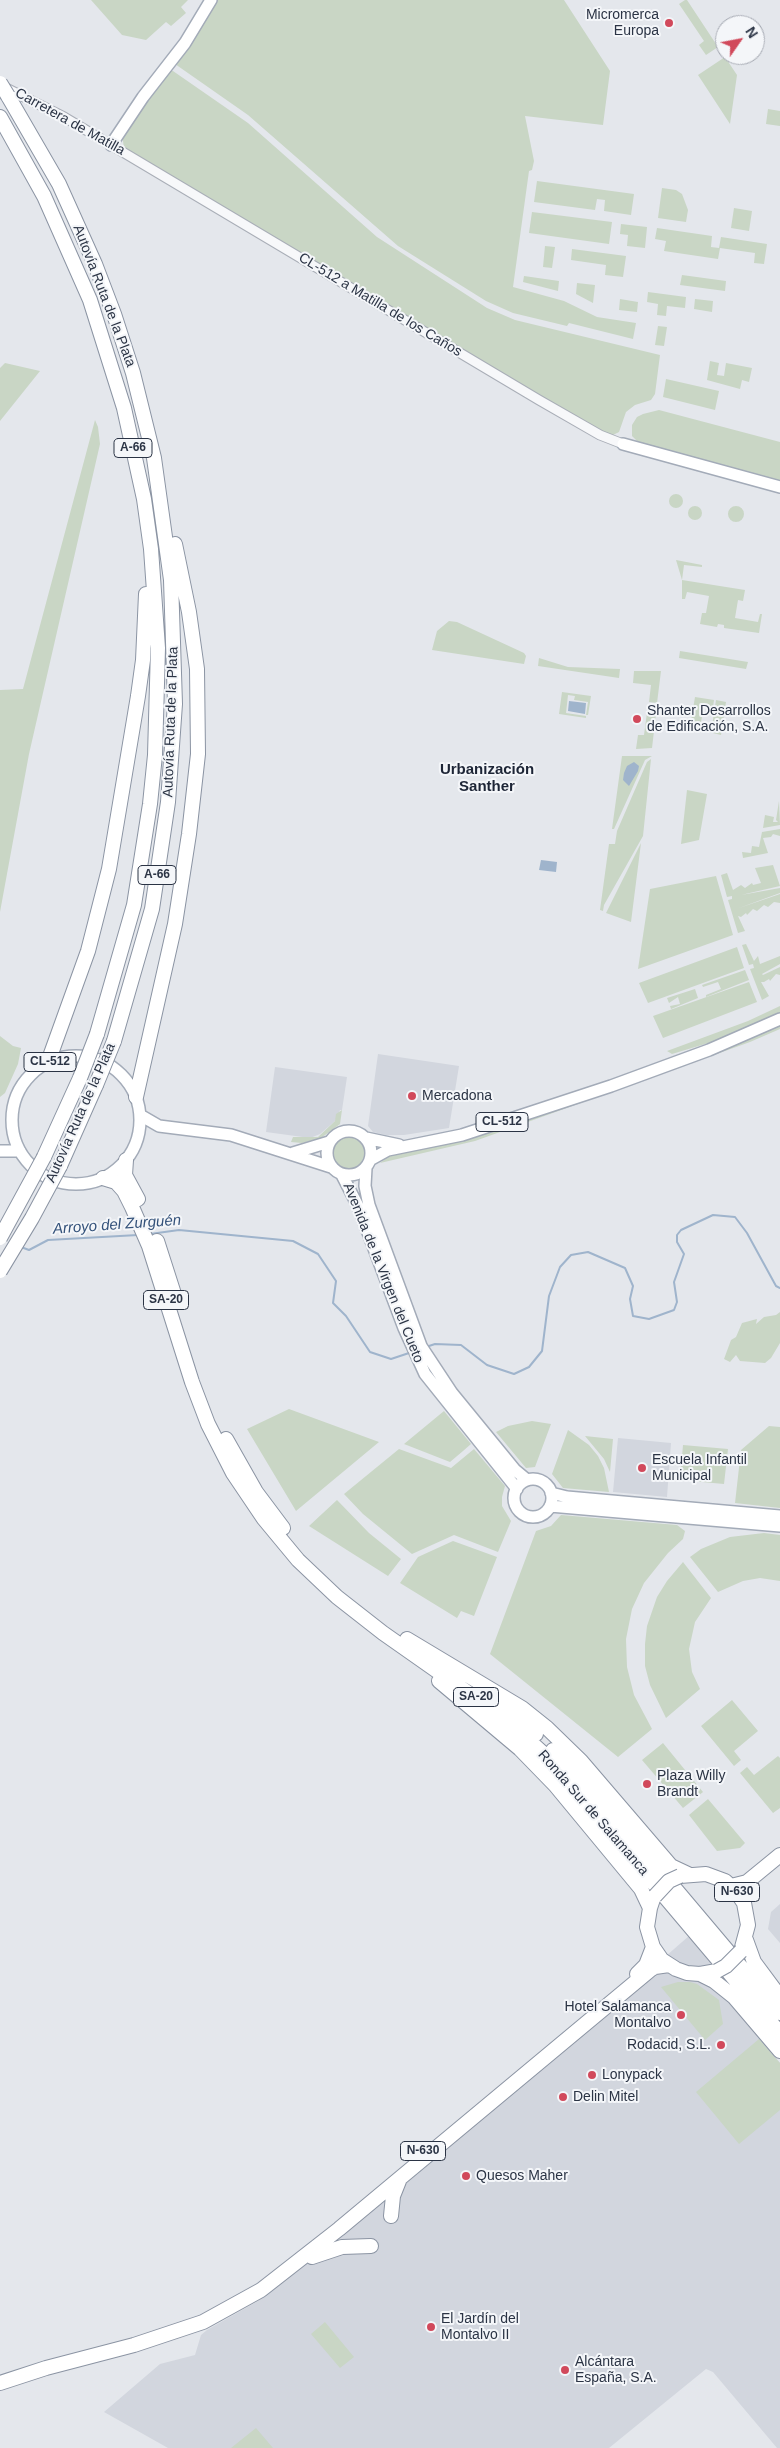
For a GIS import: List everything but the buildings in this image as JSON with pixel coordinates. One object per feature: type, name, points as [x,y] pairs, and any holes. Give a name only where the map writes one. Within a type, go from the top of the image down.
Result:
[{"type":"highway","name":"Autovía Ruta de la Plata","points":[[0,1270],[32,1218],[60,1166],[114,1041],[152,909],[168,802],[175,704],[171,580],[157,477],[140,398],[114,314],[81,231],[59,184],[3,88]]},
{"type":"highway","name":"Autovía Ruta de la Plata","points":[[0,117],[40,188],[66,240],[90,300],[110,359],[134,449],[150,549],[158,648],[157,705],[150,804],[134,905],[97,1034],[80,1078],[44,1157],[0,1238]]},
{"type":"highway","points":[[48,1062],[88,951],[100,910],[118,820],[143,651],[147,566],[144,537],[134,475],[110,359]]},
{"type":"highway","points":[[136,1097],[175,924],[189,834],[199,730],[197,669],[189,612],[155,449],[140,398]]},
{"type":"highway","name":"Ronda Sur de Salamanca","points":[[126,1160],[125,1175],[154,1245],[188,1357],[198,1400],[233,1473],[264,1519],[298,1560],[318,1580],[383,1633],[504,1718],[546,1756],[780,2033]]},
{"type":"highway","name":"Ronda Sur de Salamanca","points":[[103,1178],[116,1182],[146,1225]]},
{"type":"highway","name":"Ronda Sur de Salamanca","points":[[188,1357],[216,1421],[241,1467],[272,1514],[323,1572],[362,1606],[514,1714],[553,1750],[661,1872],[780,2013]]},
{"type":"highway","points":[[383,1633],[402,1652],[536,1765],[652,1902]]},
{"type":"highway","points":[[407,1639],[522,1708],[547,1728],[581,1761],[671,1866],[684,1875]]},
{"type":"highway","name":"N-630","points":[[731,1886],[747,1882],[780,1856]]},
{"type":"highway","name":"N-630","points":[[744,1903],[754,1886],[780,1864]]},
{"type":"highway","points":[[684,1875],[669,1881],[652,1902],[647,1927],[653,1947],[669,1965],[687,1973],[700,1974],[717,1971],[726,1966],[743,1945],[780,1996]]},
{"type":"highway","name":"N-630","points":[[684,1875],[715,1876],[731,1886],[744,1903],[748,1925],[743,1945]]},
{"type":"highway","name":"N-630","points":[[174,2332],[252,2289],[305,2249],[644,1968],[653,1947]]},
{"type":"highway","name":"N-630","points":[[0,2383],[46,2368],[134,2345],[203,2322],[225,2311],[275,2280],[365,2213],[400,2178],[650,1970],[655,1967],[669,1965]]},
{"type":"highway","points":[[700,1974],[714,1981],[734,1997],[780,2051]]},
{"type":"highway","points":[[305,2249],[354,2212],[365,2213],[371,2198],[431,2148],[452,2126]]},
{"type":"highway","points":[[391,2216],[393,2196],[400,2178]]},
{"type":"highway","points":[[275,2280],[324,2252],[342,2247],[371,2246]]},
{"type":"main road","points":[[111,145],[143,97],[186,43],[211,0]]},
{"type":"main road","points":[[623,444],[780,487]]},
{"type":"main road","name":"CL-512","points":[[342,1175],[355,1175],[388,1150],[404,1145],[462,1136],[698,1054],[780,1019]]},
{"type":"main road","name":"CL-512","points":[[597,1089],[624,1074],[663,1059],[724,1043]]},
{"type":"main road","points":[[628,1079],[640,1071],[660,1064],[663,1059],[668,1061],[685,1055],[698,1054]]},
{"type":"main road","name":"CL-512","points":[[70,1056],[98,1060],[119,1072],[136,1097],[140,1114],[139,1134],[126,1160],[103,1178],[88,1183],[59,1181],[42,1174],[31,1165],[20,1151],[14,1134],[13,1110],[18,1093],[28,1077],[48,1062],[70,1056]]},
{"type":"main road","points":[[140,1114],[159,1126],[231,1135],[331,1167],[342,1175]]},
{"type":"main road","points":[[139,1134],[159,1126]]},
{"type":"main road","name":"CL-512","points":[[290,1154],[309,1150],[329,1142],[340,1133],[346,1131],[356,1132],[366,1138],[404,1145]]},
{"type":"main road","points":[[0,1145],[14,1134]]},
{"type":"main road","points":[[366,1138],[370,1145],[368,1164]]},
{"type":"main road","points":[[329,1142],[326,1154],[331,1167]]},
{"type":"main road","points":[[0,1151],[20,1151]]},
{"type":"main road","name":"Avenida de la Virgen del Cueto","points":[[364,1205],[368,1164]]},
{"type":"main road","name":"Avenida de la Virgen del Cueto","points":[[342,1175],[352,1192],[364,1205],[408,1326],[429,1370],[517,1489]]},
{"type":"main road","name":"Avenida de la Virgen del Cueto","points":[[429,1370],[515,1470],[527,1480]]},
{"type":"main road","points":[[551,1493],[550,1506],[546,1512],[538,1516],[527,1516],[516,1508],[514,1499],[517,1489],[527,1480],[541,1481],[551,1493],[575,1498],[780,1516]]},
{"type":"main road","points":[[550,1506],[780,1526]]},
{"type":"street","name":"Carretera de Matilla","points":[[3,88],[42,104],[139,161]]},
{"type":"street","name":"CL-512 a Matilla de los Caños","points":[[139,161],[562,413],[600,435],[623,444]]},
{"type":"shaded area","points":[[378,1054],[459,1066],[449,1128],[404,1135],[386,1135],[373,1132],[368,1126]]},
{"type":"shaded area","points":[[275,1067],[347,1077],[342,1110],[340,1110],[335,1121],[320,1134],[310,1138],[266,1132]]},
{"type":"shaded area","name":"Escuela Infantil Municipal","points":[[618,1438],[671,1443],[667,1497],[613,1492]]},
{"type":"shaded area","points":[[780,1904],[780,1943],[768,1929],[771,1912]]},
{"type":"shaded area","points":[[698,1928],[737,2012],[780,2063],[780,2448],[777,2448],[713,2372],[706,2369],[609,2448],[168,2448],[104,2412],[160,2364],[195,2355],[201,2335],[207,2330],[258,2301],[408,2182]]},
{"type":"green space","points":[[91,0],[188,0],[181,7],[186,13],[171,26],[166,22],[146,40],[122,35]]},
{"type":"green space","points":[[216,0],[564,0],[610,71],[603,125],[525,116],[534,161],[532,170],[529,171],[513,287],[564,301],[597,317],[636,323],[633,339],[569,323],[567,326],[513,313],[486,301],[398,246],[248,115],[175,64],[201,28]]},
{"type":"green space","points":[[687,0],[715,42],[715,49],[706,55],[699,45],[704,41],[679,4]]},
{"type":"green space","points":[[715,64],[730,65],[737,75],[730,124],[698,75]]},
{"type":"green space","points":[[169,71],[173,71],[248,123],[377,237],[487,308],[515,320],[660,355],[655,394],[651,400],[635,405],[626,412],[619,432],[613,435],[605,434],[124,148],[122,134]]},
{"type":"green space","points":[[768,109],[780,111],[780,126],[766,124]]},
{"type":"green space","points":[[537,181],[634,194],[631,215],[604,211],[605,200],[597,199],[595,210],[534,202]]},
{"type":"green space","points":[[662,188],[676,190],[682,194],[688,210],[686,222],[658,218]]},
{"type":"green space","points":[[734,208],[752,211],[749,231],[731,228]]},
{"type":"green space","points":[[532,212],[612,222],[609,244],[529,233]]},
{"type":"green space","points":[[621,224],[647,227],[645,248],[627,246],[628,235],[620,234]]},
{"type":"green space","points":[[657,228],[712,236],[711,247],[719,248],[721,237],[767,244],[764,264],[754,263],[755,253],[720,248],[718,259],[664,251],[666,241],[655,239]]},
{"type":"green space","points":[[545,246],[555,247],[552,268],[543,267]]},
{"type":"green space","points":[[572,249],[626,256],[623,277],[605,275],[606,265],[571,260]]},
{"type":"green space","points":[[682,275],[726,281],[725,291],[680,285]]},
{"type":"green space","points":[[524,276],[559,281],[558,291],[523,282]]},
{"type":"green space","points":[[577,283],[595,285],[593,303],[576,294]]},
{"type":"green space","points":[[648,292],[686,297],[685,308],[667,306],[666,316],[657,315],[658,304],[647,302]]},
{"type":"green space","points":[[620,299],[638,302],[637,312],[619,310]]},
{"type":"green space","points":[[695,299],[713,301],[712,312],[694,309]]},
{"type":"green space","points":[[658,326],[667,327],[664,346],[655,345]]},
{"type":"green space","points":[[710,361],[719,363],[717,375],[724,376],[726,363],[752,368],[749,382],[742,380],[740,389],[707,380]]},
{"type":"green space","points":[[5,363],[40,371],[0,421],[0,368]]},
{"type":"green space","points":[[666,379],[719,391],[715,410],[663,397]]},
{"type":"green space","points":[[659,410],[780,442],[780,482],[640,444],[632,436],[632,425],[637,417]]},
{"type":"green space","points":[[95,420],[98,427],[100,444],[29,754],[0,912],[0,690],[23,689]]},
{"type":"green space","points":[[673,494],[679,494],[683,501],[679,508],[673,508],[669,504],[669,498]]},
{"type":"green space","points":[[692,506],[698,506],[702,513],[698,520],[692,520],[688,516],[688,510]]},
{"type":"green space","points":[[736,506],[744,514],[736,522],[728,514]]},
{"type":"green space","points":[[676,560],[702,565],[702,567],[684,565],[682,580]]},
{"type":"green space","points":[[682,580],[745,590],[743,601],[738,600],[735,618],[758,622],[760,614],[762,614],[759,633],[724,628],[724,625],[718,624],[717,627],[700,624],[702,613],[706,613],[709,596],[687,592],[685,599],[682,599]]},
{"type":"green space","points":[[449,621],[457,622],[524,653],[526,656],[524,664],[432,650],[437,631]]},
{"type":"green space","points":[[680,651],[748,662],[746,669],[679,658]]},
{"type":"green space","points":[[539,658],[568,667],[620,669],[619,678],[538,666]]},
{"type":"green space","points":[[634,671],[661,671],[657,703],[649,702],[651,685],[633,683]]},
{"type":"green space","points":[[562,692],[591,696],[588,715],[586,715],[588,702],[574,700],[575,696],[568,695],[566,713],[586,716],[586,718],[559,714]]},
{"type":"green space","points":[[695,697],[714,700],[713,707],[704,706],[701,722],[691,721]]},
{"type":"green space","points":[[716,700],[726,702],[721,735],[692,728],[692,723],[712,726]]},
{"type":"green space","points":[[648,705],[657,706],[652,748],[636,749],[638,735],[644,735]]},
{"type":"green space","points":[[622,756],[652,756],[645,760],[614,829],[612,829]]},
{"type":"green space","points":[[651,759],[643,836],[604,905],[603,911],[600,910],[609,844],[615,844],[617,831],[647,762]]},
{"type":"green space","points":[[687,790],[707,794],[699,840],[681,844]]},
{"type":"green space","points":[[779,801],[780,825],[763,828],[765,815],[774,817],[773,822],[778,822],[776,820]]},
{"type":"green space","points":[[780,829],[780,836],[773,834],[771,837],[763,838],[768,853],[743,858],[742,852],[751,853],[752,846],[759,847],[762,832]]},
{"type":"green space","points":[[641,843],[631,922],[606,913]]},
{"type":"green space","points":[[773,865],[780,886],[741,895],[780,888],[780,893],[739,908],[780,894],[780,903],[774,902],[768,907],[764,905],[757,911],[753,909],[747,915],[746,913],[741,917],[738,916],[745,931],[738,933],[728,900],[732,899],[732,896],[727,897],[721,875],[727,873],[733,890],[741,885],[745,888],[752,883],[753,885],[761,883],[755,868]]},
{"type":"green space","points":[[716,876],[733,935],[638,969],[650,889]]},
{"type":"green space","points":[[746,944],[754,961],[758,956],[760,964],[780,956],[780,964],[762,974],[780,967],[780,975],[776,974],[770,981],[769,979],[761,982],[769,996],[762,1000],[750,969],[754,968],[753,964],[749,965],[742,945]]},
{"type":"green space","points":[[737,947],[744,968],[648,1003],[639,983]]},
{"type":"green space","points":[[745,970],[749,980],[706,997],[706,995],[721,989],[718,982],[703,987],[702,985]]},
{"type":"green space","points":[[749,982],[757,1002],[663,1038],[653,1016]]},
{"type":"green space","points":[[695,989],[698,998],[671,1009],[670,1006],[680,1004],[678,997],[669,1003],[667,998]]},
{"type":"green space","points":[[780,1006],[780,1015],[715,1041],[672,1054],[667,1051],[748,1021]]},
{"type":"green space","points":[[780,1023],[780,1029],[750,1042],[475,1141],[380,1163],[390,1155],[407,1152]]},
{"type":"green space","points":[[0,1036],[13,1046],[21,1048],[18,1064],[5,1093],[0,1097]]},
{"type":"green space","points":[[342,1110],[340,1124],[321,1138],[302,1143],[291,1142],[293,1137],[318,1137],[335,1121],[336,1114]]},
{"type":"green space","points":[[349,1137],[361,1142],[366,1154],[361,1166],[349,1171],[337,1166],[332,1154],[337,1142]]},
{"type":"green space","points":[[780,1312],[780,1343],[771,1358],[765,1363],[740,1361],[736,1355],[730,1362],[724,1359],[731,1340],[736,1337],[742,1323],[757,1319],[756,1324],[764,1317],[776,1315]]},
{"type":"green space","points":[[289,1409],[379,1442],[296,1511],[247,1429]]},
{"type":"green space","points":[[444,1411],[471,1444],[450,1462],[404,1444]]},
{"type":"green space","points":[[532,1421],[551,1424],[535,1467],[526,1468],[496,1432],[508,1426]]},
{"type":"green space","points":[[769,1426],[780,1427],[780,1508],[735,1503],[741,1450]]},
{"type":"green space","points":[[568,1430],[589,1445],[598,1456],[604,1468],[609,1492],[563,1488],[552,1474]]},
{"type":"green space","points":[[585,1436],[613,1439],[610,1472],[604,1459]]},
{"type":"green space","points":[[683,1445],[728,1449],[724,1484],[680,1480]]},
{"type":"green space","points":[[399,1449],[451,1468],[474,1449],[505,1486],[502,1506],[511,1521],[498,1552],[454,1535],[412,1554],[363,1514],[344,1494]]},
{"type":"green space","points":[[337,1500],[369,1533],[401,1559],[388,1576],[309,1526]]},
{"type":"green space","points":[[561,1515],[677,1525],[685,1531],[683,1539],[668,1553],[644,1583],[632,1609],[626,1639],[627,1667],[634,1695],[652,1729],[618,1757],[490,1654],[536,1531],[551,1526]]},
{"type":"green space","points":[[764,1533],[780,1535],[780,1581],[760,1578],[743,1581],[718,1592],[690,1557],[701,1549],[730,1537]]},
{"type":"green space","points":[[453,1541],[497,1557],[474,1616],[461,1611],[457,1618],[400,1583],[418,1557]]},
{"type":"green space","points":[[683,1562],[711,1598],[695,1622],[689,1649],[692,1672],[700,1689],[666,1718],[650,1685],[645,1666],[645,1644],[647,1626],[657,1597],[667,1581]]},
{"type":"green space","points":[[732,1700],[758,1731],[734,1751],[741,1760],[734,1766],[701,1726]]},
{"type":"green space","points":[[663,1743],[703,1792],[683,1808],[642,1760]]},
{"type":"green space","points":[[778,1756],[780,1758],[780,1808],[773,1813],[740,1773],[747,1767],[754,1775]]},
{"type":"green space","points":[[708,1799],[745,1843],[740,1848],[717,1851],[689,1815]]},
{"type":"green space","points":[[678,1982],[697,1984],[719,2000],[723,2024],[705,2040],[661,1987]]},
{"type":"green space","points":[[759,2039],[780,2063],[780,2110],[739,2144],[696,2092]]},
{"type":"green space","points":[[325,2322],[354,2357],[340,2368],[311,2334]]},
{"type":"green space","points":[[256,2428],[273,2448],[231,2448]]},
{"type":"water","points":[[569,701],[586,703],[585,714],[568,711]]},
{"type":"water","points":[[634,762],[639,766],[638,771],[629,786],[623,780],[624,773],[627,766]]},
{"type":"water","points":[[541,860],[557,862],[556,872],[539,870]]},
{"type":"waterway","name":"Arroyo del Zurguén","points":[[426,1347],[435,1344],[461,1345],[487,1365],[514,1374],[529,1367],[542,1351],[549,1296],[560,1267],[571,1255],[588,1252],[625,1268],[633,1286],[630,1299],[633,1316],[649,1319],[674,1310],[677,1302],[674,1282],[684,1254],[677,1242],[677,1235],[681,1230],[713,1215],[735,1217],[747,1233],[776,1286],[780,1288]]},
{"type":"waterway","name":"Arroyo del Zurguén","points":[[150,1234],[179,1230],[293,1241],[318,1254],[336,1281],[333,1303],[346,1316],[370,1352],[391,1359],[409,1353]]},
{"type":"waterway","name":"Arroyo del Zurguén","points":[[21,1247],[29,1250],[48,1240],[138,1235]]},
{"type":"place","name":"Micromerca Europa","points":[[669,23]]},
{"type":"place","name":"Shanter Desarrollos de Edificación, S.A.","points":[[637,719]]},
{"type":"place","name":"Mercadona","points":[[412,1096]]},
{"type":"place","name":"Escuela Infantil Municipal","points":[[642,1468]]},
{"type":"place","name":"Plaza Willy Brandt","points":[[647,1784]]},
{"type":"place","name":"Hotel Salamanca Montalvo","points":[[681,2015]]},
{"type":"place","name":"Rodacid, S.L.","points":[[721,2045]]},
{"type":"place","name":"Lonypack","points":[[592,2075]]},
{"type":"place","name":"Delin Mitel","points":[[563,2097]]},
{"type":"place","name":"Quesos Maher","points":[[466,2176]]},
{"type":"place","name":"El Jardín del Montalvo II","points":[[431,2327]]},
{"type":"place","name":"Alcántara España, S.A.","points":[[565,2370]]},
{"type":"district","name":"Urbanización Santher","points":[[487,778]]}]
